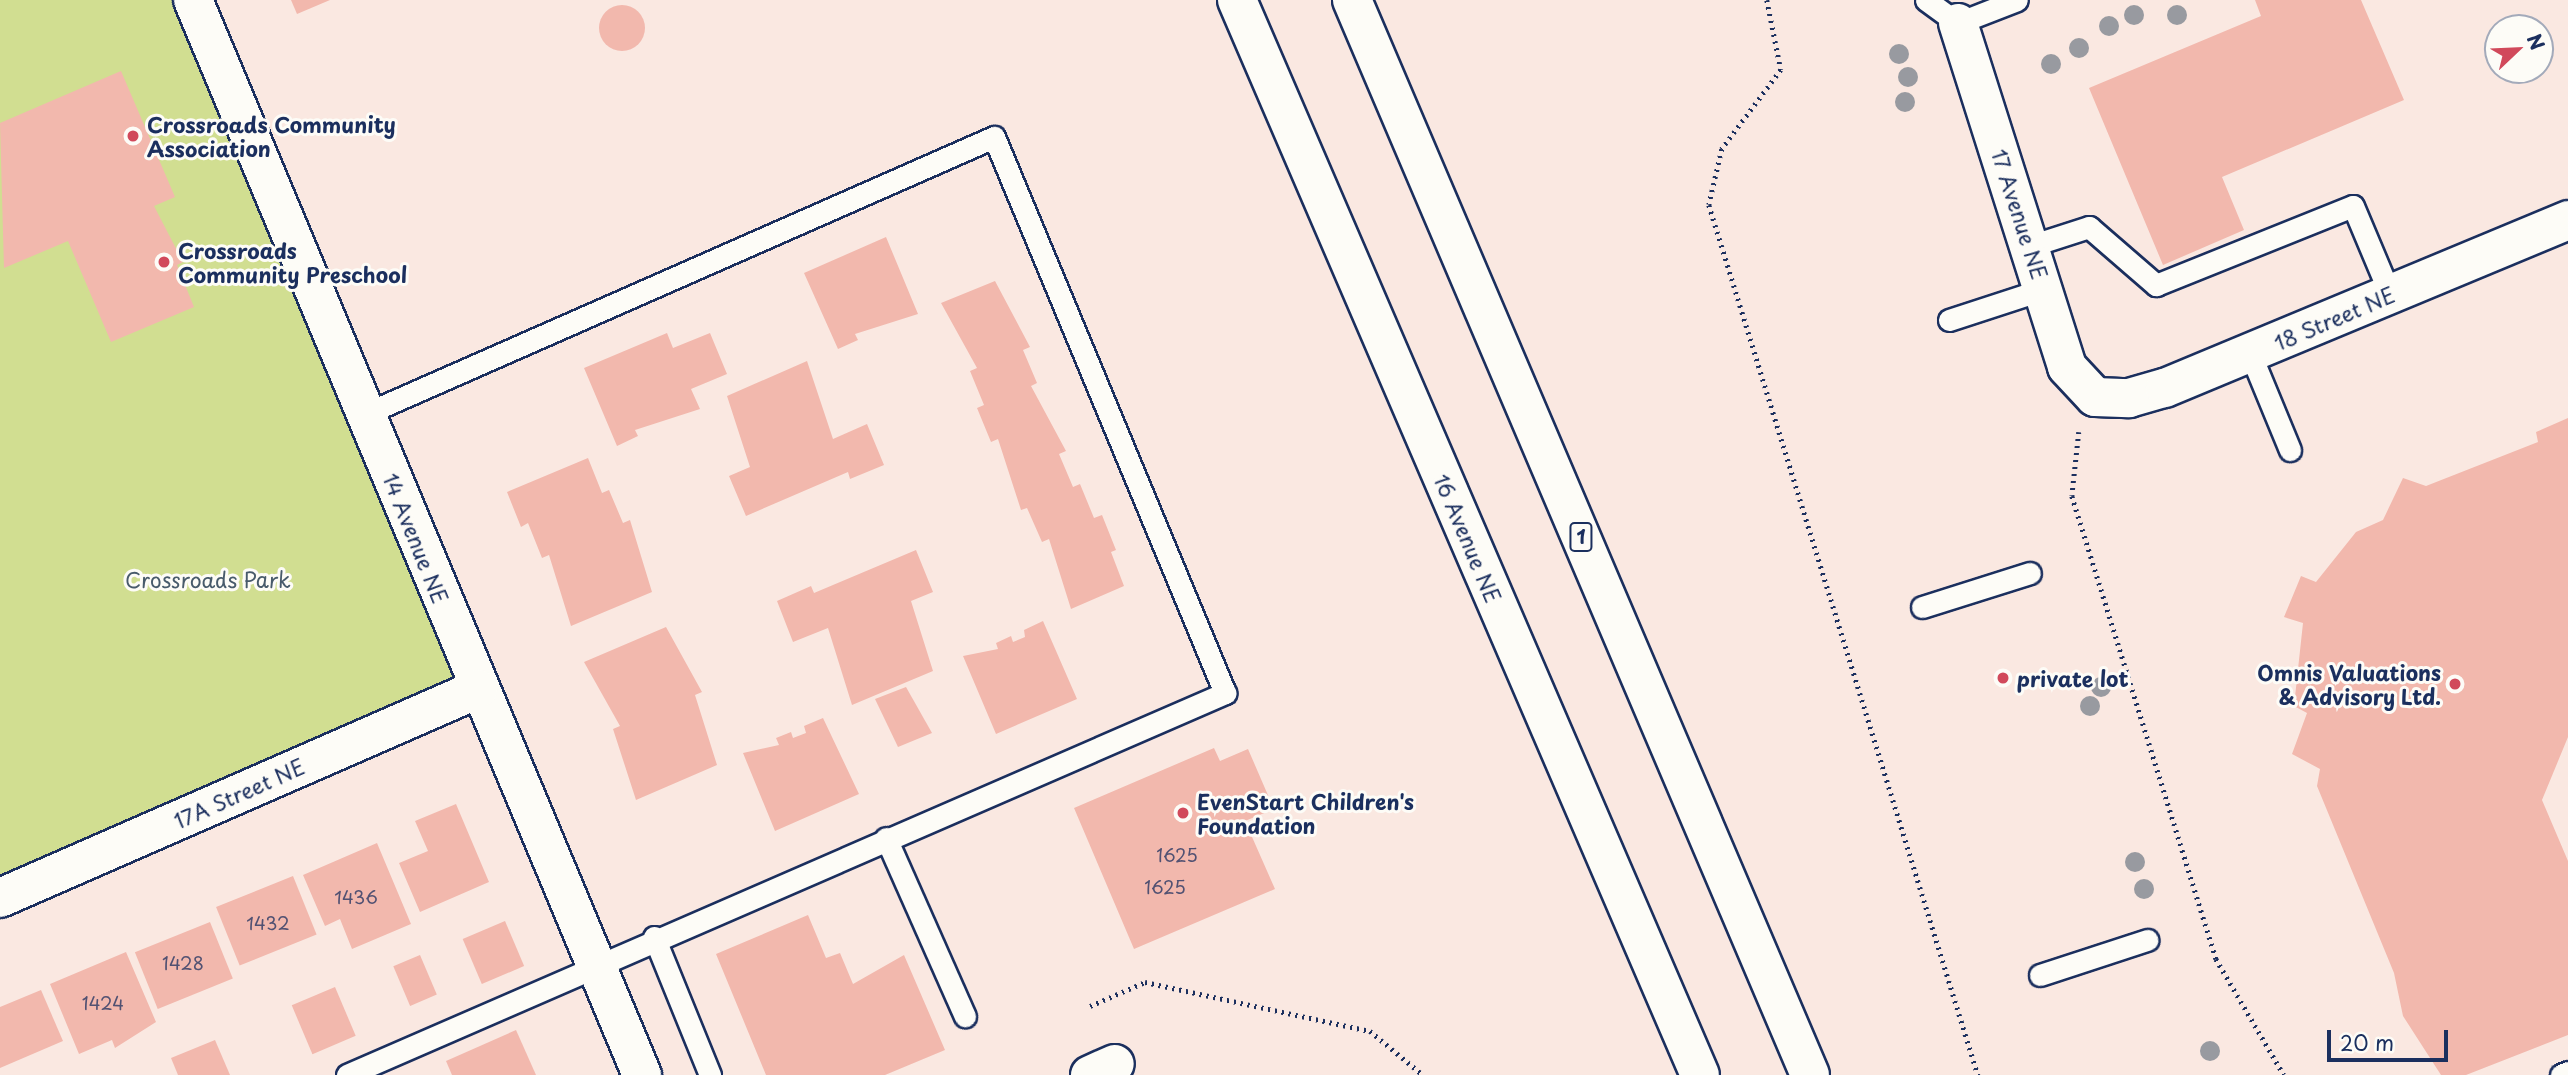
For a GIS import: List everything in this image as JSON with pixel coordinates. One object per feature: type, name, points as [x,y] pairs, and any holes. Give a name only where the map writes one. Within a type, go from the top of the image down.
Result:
[{"type":"main road","name":"14 Avenue NE","points":[[193,0],[478,689],[642,1075]]},
{"type":"main road","name":"16 Avenue NE","points":[[1237,0],[1700,1075]]},
{"type":"main road","name":"1","points":[[1352,0],[1810,1075]]},
{"type":"main road","name":"17 Avenue NE","points":[[1958,23],[2067,367],[2095,397]]},
{"type":"main road","name":"18 Street NE","points":[[2095,397],[2129,398],[2250,353],[2568,220]]},
{"type":"main road","name":"17A Street NE","points":[[0,898],[478,689]]},
{"type":"lane","points":[[1927,0],[1958,23],[2017,0]]},
{"type":"lane","points":[[347,1075],[594,962],[1225,693],[994,138],[365,414]]},
{"type":"lane","points":[[2030,246],[2089,227],[2156,285],[2353,206],[2390,294]]},
{"type":"lane","points":[[1949,320],[2044,289]]},
{"type":"lane","points":[[2250,353],[2290,450]]},
{"type":"lane","points":[[1922,607],[2030,573]]},
{"type":"lane","points":[[886,838],[965,1016]]},
{"type":"lane","points":[[654,937],[710,1075]]},
{"type":"lane","points":[[2040,975],[2147,940]]},
{"type":"lane","points":[[2561,1075],[2568,1072]]},
{"type":"path","points":[[1767,0],[1781,70],[1723,149],[1709,205],[1978,1075]]},
{"type":"path","points":[[2078,433],[2069,480],[2078,517],[2216,959],[2284,1075]]},
{"type":"path","points":[[1090,1006],[1146,982],[1370,1031],[1423,1075]]},
{"type":"green space","name":"Crossroads Park","points":[[0,0],[193,0],[478,689],[0,898]]},
{"type":"building","points":[[291,0],[330,0],[297,14]]},
{"type":"building","points":[[2255,0],[2361,0],[2404,100],[2222,177],[2244,230],[2163,265],[2089,88],[2261,16]]},
{"type":"building","points":[[622,5],[638,12],[645,28],[638,44],[622,51],[606,44],[599,28],[606,12]]},
{"type":"building","points":[[121,71],[175,197],[154,206],[183,262],[177,265],[194,307],[111,342],[68,241],[4,268],[0,123]]},
{"type":"building","points":[[886,237],[918,314],[855,334],[858,340],[838,349],[804,273]]},
{"type":"building","points":[[995,281],[1030,347],[1023,350],[1037,383],[1031,386],[1066,451],[1059,454],[1073,487],[1080,484],[1094,518],[1102,515],[1116,550],[1111,552],[1124,586],[1071,609],[1049,539],[1042,542],[1027,508],[1021,510],[998,439],[991,442],[977,408],[984,405],[970,371],[977,368],[941,303]]},
{"type":"building","points":[[667,333],[673,348],[710,333],[727,374],[691,389],[700,409],[635,430],[638,436],[617,446],[584,368]]},
{"type":"building","points":[[807,361],[833,439],[867,424],[884,465],[850,479],[848,472],[746,516],[729,476],[750,467],[727,396]]},
{"type":"building","points":[[2568,418],[2568,737],[2542,800],[2568,861],[2568,1035],[2466,1075],[2441,1075],[2403,1016],[2394,973],[2317,786],[2320,769],[2292,754],[2307,713],[2294,706],[2303,623],[2284,617],[2301,576],[2316,582],[2356,532],[2383,520],[2403,478],[2426,486],[2538,442],[2536,432]]},
{"type":"building","points":[[588,458],[602,493],[609,490],[623,523],[630,520],[652,592],[571,626],[549,555],[542,558],[528,523],[521,527],[507,492]]},
{"type":"building","points":[[916,550],[933,592],[911,601],[933,671],[852,705],[828,628],[793,642],[777,601],[811,586],[814,593]]},
{"type":"building","points":[[1043,621],[1077,699],[996,734],[963,656],[998,649],[996,643],[1011,636],[1013,642],[1025,637],[1024,630]]},
{"type":"building","points":[[666,627],[702,692],[695,695],[717,765],[636,800],[613,729],[620,726],[584,662]]},
{"type":"building","points":[[906,687],[932,733],[898,747],[875,699]]},
{"type":"building","points":[[823,718],[859,794],[775,831],[743,753],[779,745],[776,738],[791,732],[793,738],[806,733],[804,726]]},
{"type":"building","points":[[1214,748],[1220,761],[1248,749],[1274,809],[1245,821],[1275,889],[1134,949],[1074,808]]},
{"type":"building","points":[[456,804],[489,882],[420,912],[399,863],[428,851],[415,821]]},
{"type":"building","points":[[377,843],[411,924],[352,949],[340,919],[325,926],[303,875]]},
{"type":"building","points":[[293,876],[317,934],[240,966],[216,907]]},
{"type":"building","points":[[808,915],[826,958],[840,953],[853,984],[904,955],[945,1050],[885,1075],[766,1075],[716,954]]},
{"type":"building","points":[[505,921],[524,966],[482,984],[463,939]]},
{"type":"building","points":[[210,922],[233,979],[158,1009],[135,952]]},
{"type":"building","points":[[126,952],[156,1022],[115,1048],[112,1040],[79,1054],[50,984]]},
{"type":"building","points":[[420,955],[437,995],[410,1006],[393,966]]},
{"type":"building","points":[[335,987],[356,1036],[312,1054],[292,1005]]},
{"type":"building","points":[[41,990],[63,1041],[0,1068],[0,1007]]},
{"type":"building","points":[[516,1030],[536,1075],[452,1075],[446,1061]]},
{"type":"building","points":[[215,1040],[230,1075],[178,1075],[171,1058]]},
{"type":"place","name":"Crossroads Community Association","points":[[133,136]]},
{"type":"place","name":"Crossroads Community Preschool","points":[[164,262]]},
{"type":"place","name":"private lot","points":[[2003,678]]},
{"type":"place","name":"Omnis Valuations & Advisory Ltd.","points":[[2455,684]]},
{"type":"place","name":"EvenStart Children's Foundation","points":[[1183,813]]}]
